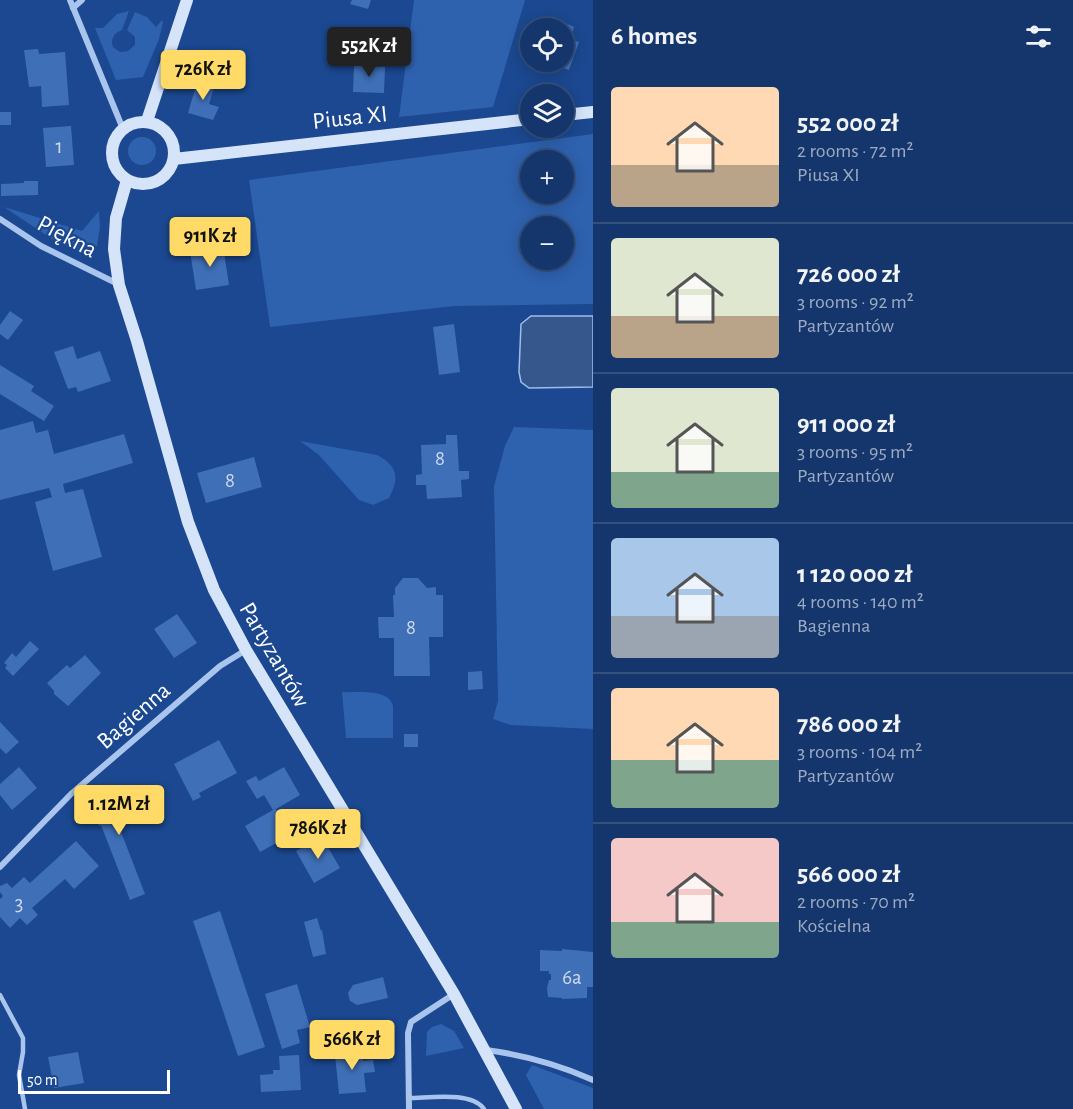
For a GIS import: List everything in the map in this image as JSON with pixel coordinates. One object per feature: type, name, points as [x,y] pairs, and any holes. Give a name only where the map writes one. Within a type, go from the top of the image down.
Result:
[{"type":"street","points":[[70,0],[123,129]]},
{"type":"street","points":[[73,8],[82,0]]},
{"type":"street","points":[[147,122],[187,0]]},
{"type":"street","points":[[574,114],[593,112]]},
{"type":"street","name":"Piusa XI","points":[[174,159],[520,120]]},
{"type":"street","points":[[147,122],[160,128],[170,137],[174,159],[170,169],[158,180],[141,184],[127,180],[114,164],[112,154],[114,141],[123,129],[130,124],[147,122]]},
{"type":"street","name":"Partyzantów","points":[[127,180],[116,218],[114,249],[119,285],[188,522],[214,590],[246,650],[454,994],[516,1109]]},
{"type":"street","name":"Piękna","points":[[0,219],[41,246],[119,285]]},
{"type":"street","name":"Bagienna","points":[[0,867],[71,794],[220,666],[246,650]]},
{"type":"street","points":[[409,1109],[408,1033],[411,1022],[454,994]]},
{"type":"street","points":[[485,1050],[519,1054],[593,1080]]},
{"type":"lane","points":[[0,995],[23,1038],[19,1075],[25,1109]]},
{"type":"lane","points":[[409,1098],[469,1099],[484,1109]]},
{"type":"shaded area","points":[[414,0],[525,0],[493,107],[399,117]]},
{"type":"shaded area","points":[[129,11],[122,30],[112,39],[113,47],[120,52],[128,51],[135,45],[135,37],[127,30],[135,12],[147,17],[156,27],[162,20],[163,22],[159,39],[143,77],[116,80],[95,28],[103,28],[117,14]]},
{"type":"shaded area","points":[[593,134],[593,304],[454,306],[270,327],[249,180]]},
{"type":"shaded area","points":[[142,137],[152,141],[156,151],[152,161],[142,165],[132,161],[128,151],[132,141]]},
{"type":"shaded area","points":[[4,207],[82,231],[99,211],[100,227],[97,246],[80,252],[58,243]]},
{"type":"shaded area","points":[[531,316],[593,316],[593,387],[529,388],[521,382],[519,372],[521,324]]},
{"type":"shaded area","points":[[514,427],[593,430],[593,729],[511,725],[493,719],[498,701],[494,486],[505,446]]},
{"type":"shaded area","points":[[300,441],[377,455],[384,459],[393,468],[396,479],[389,498],[373,505],[359,500],[319,455]]},
{"type":"shaded area","points":[[342,692],[379,694],[390,700],[393,706],[393,738],[346,738]]},
{"type":"shaded area","points":[[441,1024],[454,1031],[464,1048],[426,1056],[427,1032],[432,1027]]},
{"type":"shaded area","points":[[532,1065],[593,1088],[593,1109],[544,1109],[526,1075]]},
{"type":"building","points":[[352,0],[371,0],[368,9],[350,4]]},
{"type":"building","points":[[574,40],[579,42],[574,56]]},
{"type":"building","points":[[38,49],[39,54],[65,52],[69,105],[42,107],[41,86],[29,87],[24,50]]},
{"type":"building","points":[[362,60],[375,61],[374,67],[385,67],[384,93],[353,92],[354,66],[362,66]]},
{"type":"building","points":[[198,79],[215,84],[209,104],[219,107],[213,120],[188,113]]},
{"type":"building","points":[[0,112],[11,112],[11,125],[0,125]]},
{"type":"building","points":[[71,126],[74,165],[46,167],[43,128]]},
{"type":"building","points":[[24,181],[38,181],[38,195],[1,196],[1,184],[24,183]]},
{"type":"building","points":[[223,246],[229,285],[196,290],[190,251]]},
{"type":"building","points":[[10,311],[23,320],[8,340],[0,334],[0,325]]},
{"type":"building","points":[[454,324],[460,372],[439,375],[433,327]]},
{"type":"building","points":[[73,346],[77,359],[100,351],[111,381],[78,392],[76,387],[68,389],[54,352]]},
{"type":"building","points":[[0,365],[34,386],[31,391],[54,406],[44,421],[0,394]]},
{"type":"building","points":[[33,421],[36,433],[48,430],[54,454],[124,434],[133,463],[63,484],[65,493],[83,489],[102,557],[53,571],[35,502],[52,497],[49,488],[0,500],[0,430]]},
{"type":"building","points":[[446,435],[457,435],[459,471],[469,471],[469,479],[461,480],[462,497],[427,499],[426,485],[416,485],[416,475],[422,474],[421,445],[446,444]]},
{"type":"building","points":[[254,457],[262,487],[206,503],[197,473]]},
{"type":"building","points":[[403,578],[418,578],[427,588],[436,587],[436,595],[443,595],[443,637],[429,637],[430,676],[394,676],[394,638],[379,638],[378,617],[394,617],[393,595],[395,595],[395,588]]},
{"type":"building","points":[[177,614],[197,643],[174,658],[154,629]]},
{"type":"building","points":[[30,641],[39,649],[13,676],[5,668],[7,665],[4,663],[12,653],[16,657]]},
{"type":"building","points":[[85,655],[101,673],[68,706],[54,694],[47,683],[67,665],[70,668]]},
{"type":"building","points":[[482,671],[483,689],[468,690],[468,672]]},
{"type":"building","points":[[0,722],[19,742],[6,754],[0,748]]},
{"type":"building","points":[[404,734],[418,734],[418,747],[404,747]]},
{"type":"building","points":[[219,740],[237,773],[199,793],[201,797],[193,801],[174,764]]},
{"type":"building","points":[[19,767],[37,788],[12,810],[0,795],[0,784]]},
{"type":"building","points":[[284,767],[300,795],[276,809],[291,835],[260,852],[245,826],[273,810],[264,795],[257,799],[246,781],[256,776],[259,781]]},
{"type":"building","points":[[127,788],[138,816],[126,820],[124,816],[116,819],[145,894],[130,900],[90,803]]},
{"type":"building","points":[[322,837],[340,868],[314,883],[296,851]]},
{"type":"building","points":[[76,841],[99,866],[74,889],[65,879],[32,908],[38,915],[27,925],[20,918],[10,928],[0,917],[0,899],[3,896],[0,886],[7,883],[12,888],[24,877],[30,883]]},
{"type":"building","points":[[220,911],[265,1047],[238,1056],[193,921]]},
{"type":"building","points":[[317,918],[322,930],[326,954],[313,957],[304,922]]},
{"type":"building","points":[[562,949],[593,952],[593,987],[587,987],[587,998],[548,997],[547,988],[551,974],[549,971],[540,971],[540,950],[562,951]]},
{"type":"building","points":[[383,977],[388,998],[357,1005],[350,1001],[348,993],[353,985]]},
{"type":"building","points":[[297,984],[310,1027],[297,1030],[300,1043],[282,1049],[265,994]]},
{"type":"building","points":[[352,1046],[352,1054],[362,1053],[363,1061],[373,1060],[375,1072],[364,1073],[366,1092],[339,1094],[335,1055],[341,1054],[340,1047]]},
{"type":"building","points":[[78,1052],[84,1083],[54,1088],[48,1057]]},
{"type":"building","points":[[299,1055],[301,1090],[261,1092],[260,1075],[273,1074],[273,1070],[280,1070],[279,1056]]}]
